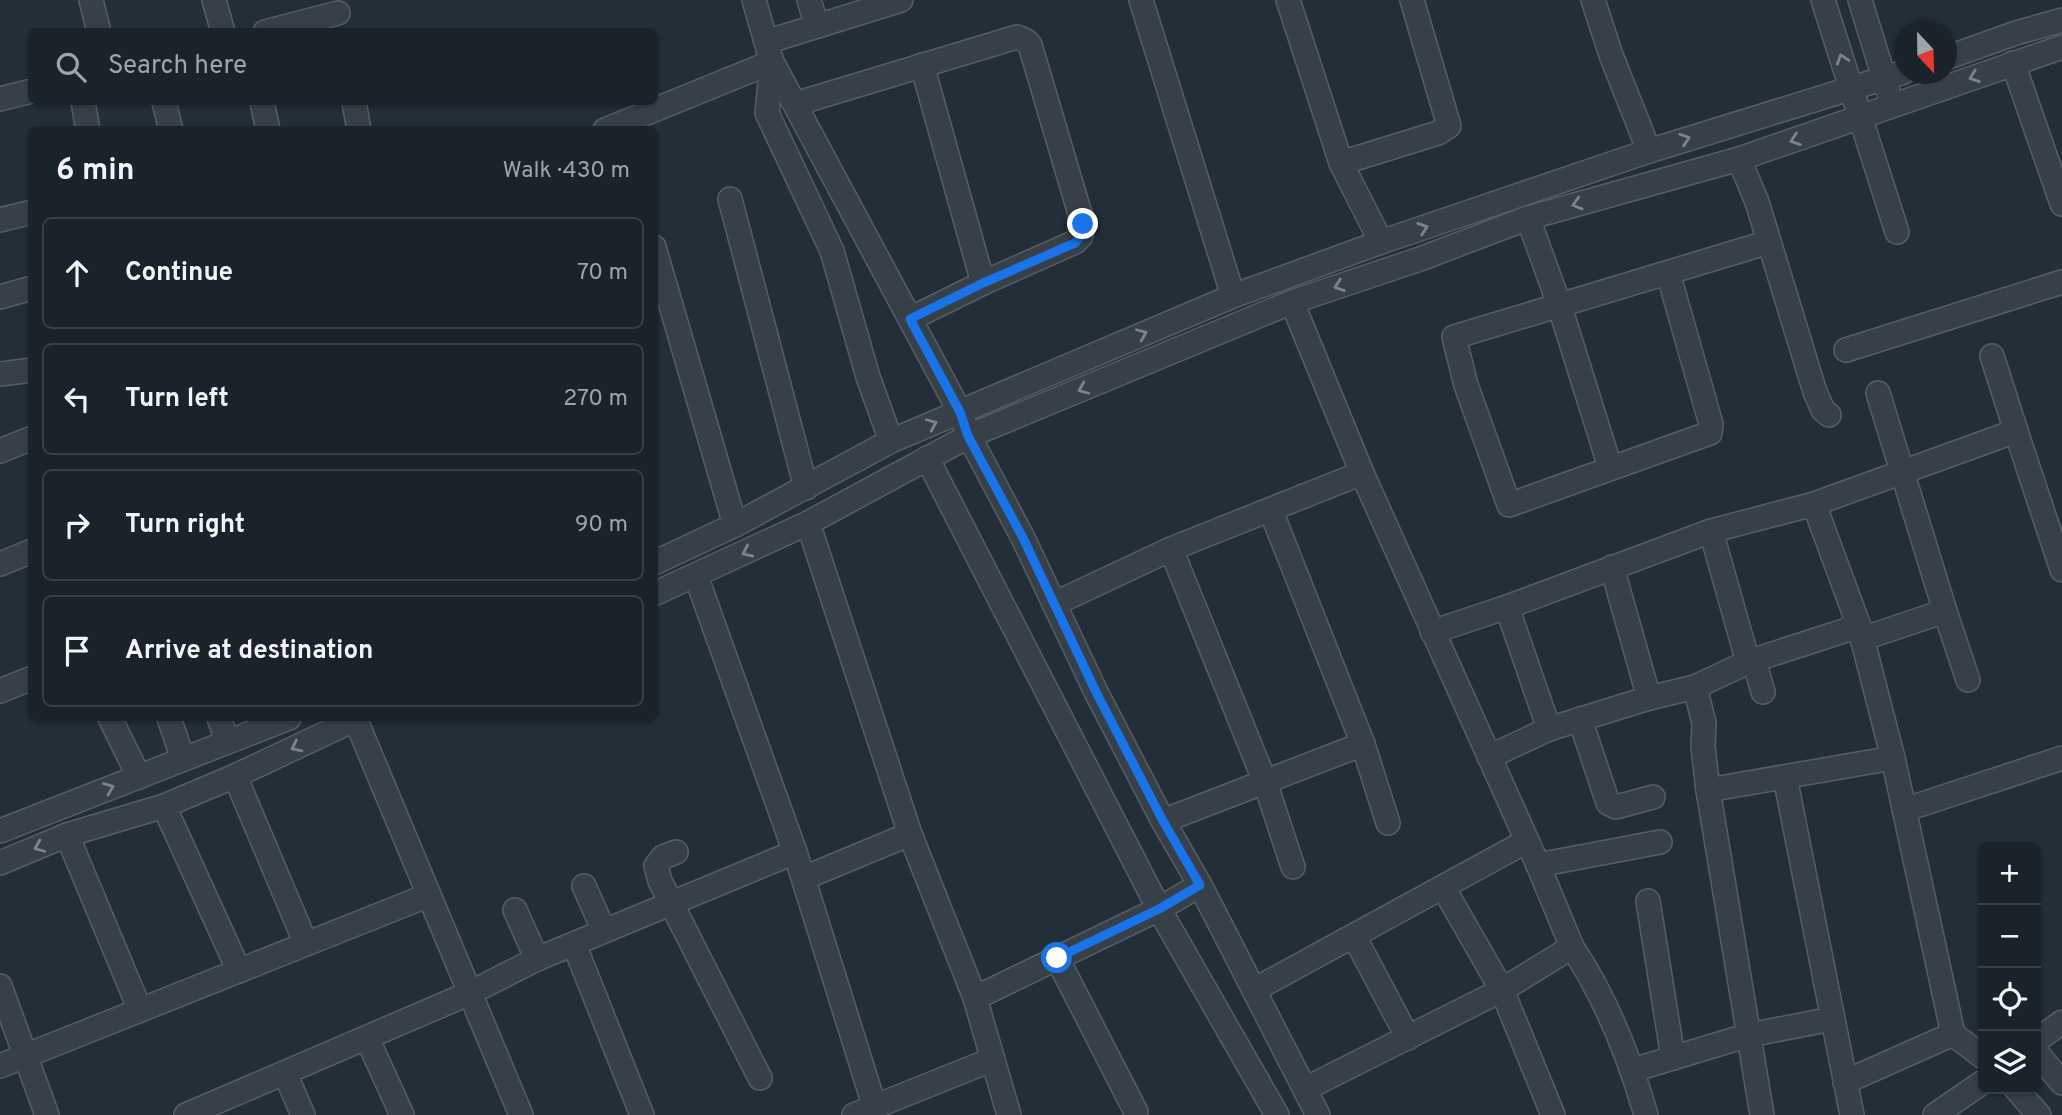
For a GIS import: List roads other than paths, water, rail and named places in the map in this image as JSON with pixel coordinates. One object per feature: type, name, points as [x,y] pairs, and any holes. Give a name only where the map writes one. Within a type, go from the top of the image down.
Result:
[{"type":"street","points":[[91,0],[98,28]]},
{"type":"street","points":[[214,0],[222,28]]},
{"type":"street","points":[[754,0],[769,52],[795,104],[960,412],[968,436],[1023,538],[1163,821],[1200,885],[1318,1115]]},
{"type":"street","points":[[809,0],[817,26]]},
{"type":"street","points":[[658,105],[817,26],[901,0]]},
{"type":"street","points":[[1141,0],[1233,296]]},
{"type":"street","points":[[1288,0],[1341,163],[1381,242]]},
{"type":"street","points":[[1341,163],[1438,133],[1449,126],[1412,0]]},
{"type":"street","points":[[1593,0],[1611,55],[1649,151]]},
{"type":"street","points":[[1823,0],[1897,232]]},
{"type":"street","points":[[1860,0],[1894,75],[1892,105]]},
{"type":"street","points":[[282,28],[338,15]]},
{"type":"street","points":[[1957,54],[2062,20]]},
{"type":"street","points":[[795,104],[1017,37],[1030,45],[1083,224],[1081,236],[1075,243],[983,283],[910,319]]},
{"type":"street","points":[[658,592],[808,523],[968,436],[1292,302],[1420,259],[1528,218],[1740,159],[2062,47]]},
{"type":"street","points":[[769,52],[768,113],[832,251],[868,377],[891,441]]},
{"type":"street","points":[[2013,63],[2062,204]]},
{"type":"street","points":[[922,65],[983,283]]},
{"type":"street","points":[[658,561],[735,525],[891,441],[1233,296],[1381,242],[1649,151],[1894,75]]},
{"type":"street","points":[[0,99],[28,92]]},
{"type":"street","points":[[84,105],[87,126]]},
{"type":"street","points":[[165,105],[169,126]]},
{"type":"street","points":[[263,105],[267,126]]},
{"type":"street","points":[[355,105],[358,126]]},
{"type":"street","points":[[613,126],[658,105]]},
{"type":"street","points":[[1740,159],[1757,202],[1815,392],[1823,410],[1829,415]]},
{"type":"street","points":[[730,199],[788,411],[806,488]]},
{"type":"street","points":[[0,220],[28,213]]},
{"type":"street","points":[[1528,218],[1559,304],[1610,467]]},
{"type":"street","points":[[1668,273],[1711,424],[1710,433],[1509,505],[1466,385],[1454,337],[1769,242]]},
{"type":"street","points":[[658,261],[735,525]]},
{"type":"street","points":[[1846,350],[2062,282]]},
{"type":"street","points":[[0,297],[28,289]]},
{"type":"street","points":[[1292,302],[1432,632],[1538,865],[1572,947],[1593,979],[1633,1070],[1646,1115]]},
{"type":"street","points":[[1992,356],[2062,570]]},
{"type":"street","points":[[0,373],[28,370]]},
{"type":"street","points":[[1878,393],[1968,680]]},
{"type":"street","points":[[1432,632],[1711,531],[1814,504],[2016,431]]},
{"type":"street","points":[[0,451],[28,440]]},
{"type":"street","points":[[927,458],[1159,909],[1278,1115]]},
{"type":"street","points":[[1054,604],[1171,549],[1363,473]]},
{"type":"street","points":[[1814,504],[1860,632],[1893,758],[1953,1034],[1978,1053]]},
{"type":"street","points":[[1271,511],[1363,744],[1388,823]]},
{"type":"street","points":[[808,523],[911,834],[975,998],[1009,1115]]},
{"type":"street","points":[[1711,531],[1763,692]]},
{"type":"street","points":[[1171,549],[1265,782],[1293,867]]},
{"type":"street","points":[[0,564],[28,553]]},
{"type":"street","points":[[1612,567],[1649,698]]},
{"type":"street","points":[[696,576],[804,878],[864,1111],[905,1106],[991,1060]]},
{"type":"street","points":[[1507,607],[1549,729]]},
{"type":"street","points":[[1489,757],[1549,729],[1649,698],[1695,687],[1751,661],[1945,611]]},
{"type":"street","points":[[0,691],[28,680]]},
{"type":"street","points":[[1695,687],[1704,723],[1703,747],[1708,790],[1762,1115]]},
{"type":"street","points":[[1580,719],[1608,803],[1616,807],[1653,797]]},
{"type":"street","points":[[111,721],[139,777]]},
{"type":"street","points":[[170,721],[183,759]]},
{"type":"street","points":[[220,721],[227,741]]},
{"type":"street","points":[[1,827],[139,777],[281,721]]},
{"type":"street","points":[[0,863],[67,835],[164,806],[350,721]]},
{"type":"street","points":[[357,721],[521,1115]]},
{"type":"street","points":[[1163,821],[1363,744]]},
{"type":"street","points":[[1708,790],[1893,758]]},
{"type":"street","points":[[1904,810],[2062,758]]},
{"type":"street","points":[[234,776],[306,944]]},
{"type":"street","points":[[1785,777],[1852,1115]]},
{"type":"street","points":[[164,806],[239,971]]},
{"type":"street","points":[[804,878],[911,834]]},
{"type":"street","points":[[67,835],[140,1010]]},
{"type":"street","points":[[1254,990],[1527,841]]},
{"type":"street","points":[[1538,865],[1660,842]]},
{"type":"street","points":[[676,852],[663,857],[656,866],[660,881],[760,1078]]},
{"type":"street","points":[[194,1114],[470,993],[537,959],[795,852]]},
{"type":"street","points":[[975,998],[1159,909],[1200,885]]},
{"type":"street","points":[[584,886],[604,931]]},
{"type":"street","points":[[1443,887],[1502,990],[1553,1115]]},
{"type":"street","points":[[0,1066],[429,895]]},
{"type":"street","points":[[1648,901],[1673,1058]]},
{"type":"street","points":[[515,909],[537,959]]},
{"type":"street","points":[[1354,936],[1408,1038]]},
{"type":"street","points":[[574,944],[642,1115]]},
{"type":"street","points":[[1305,1089],[1502,990],[1572,947]]},
{"type":"street","points":[[1057,958],[1136,1112]]},
{"type":"street","points":[[0,986],[47,1115]]},
{"type":"street","points":[[1633,1070],[1749,1035],[1832,1019]]},
{"type":"street","points":[[2041,1037],[2062,1022]]},
{"type":"street","points":[[1845,1082],[1953,1034]]},
{"type":"street","points":[[367,1038],[402,1115]]},
{"type":"street","points":[[2041,1058],[2062,1083]]},
{"type":"street","points":[[285,1073],[303,1115]]},
{"type":"street","points":[[1935,1115],[1978,1085]]},
{"type":"street","points":[[2020,1094],[2039,1115]]}]
